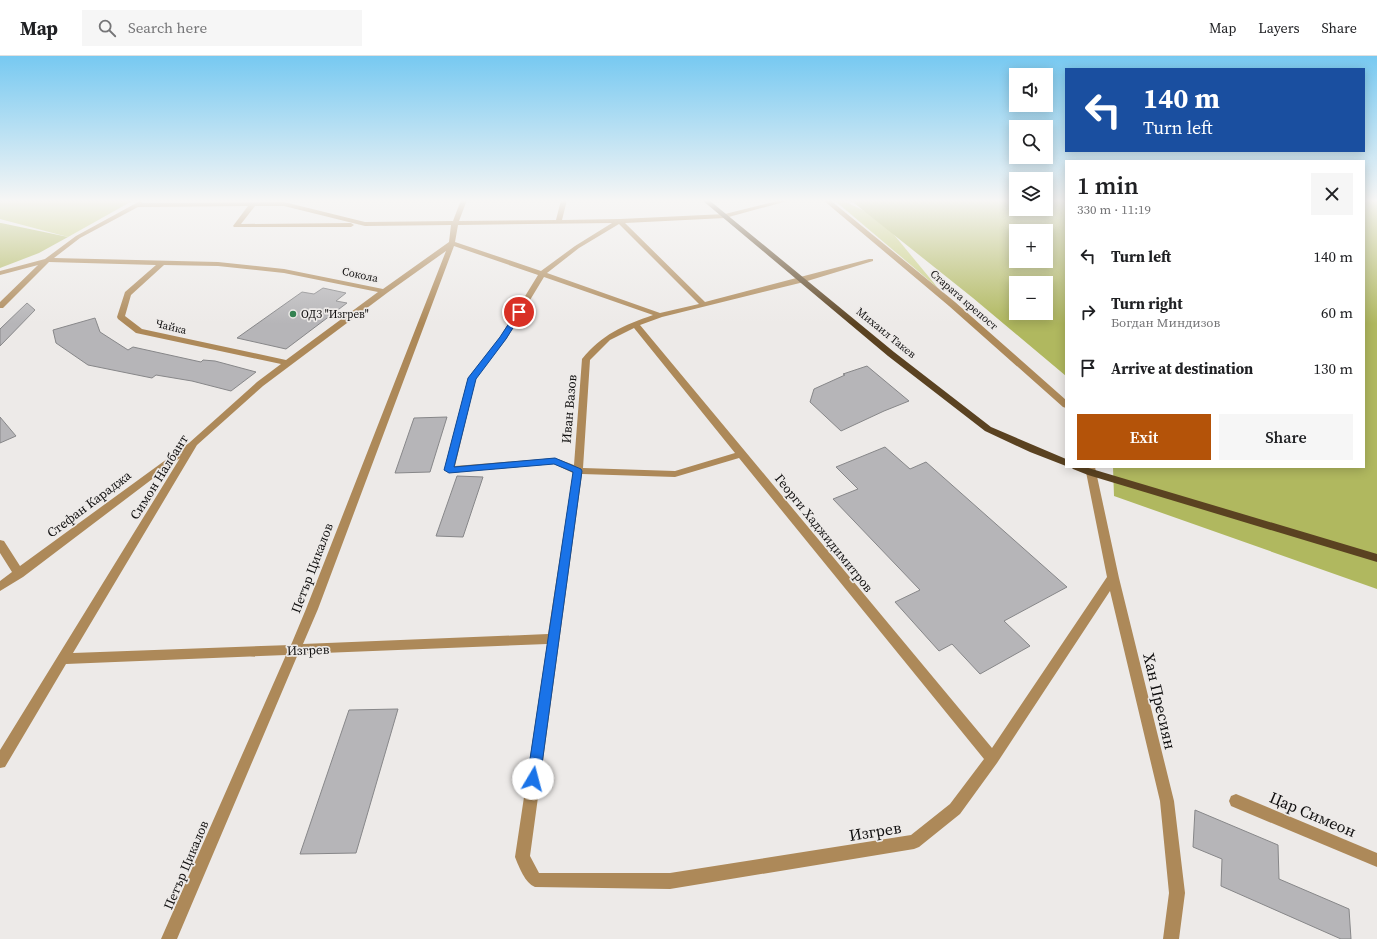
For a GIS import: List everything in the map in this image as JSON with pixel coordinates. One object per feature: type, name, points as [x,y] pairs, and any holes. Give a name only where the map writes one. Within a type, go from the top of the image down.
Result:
[{"type":"main road","name":"Михаил Такев","points":[[755,241],[891,354],[988,429],[1032,450],[1065,463]]},
{"type":"main road","points":[[1090,470],[1377,558]]},
{"type":"street","points":[[0,306],[47,260],[72,241]]},
{"type":"street","points":[[587,241],[543,273],[503,338],[472,378],[449,470],[555,461],[578,471],[675,474],[741,454]]},
{"type":"street","points":[[640,241],[704,304]]},
{"type":"street","name":"Старата крепост","points":[[876,241],[952,304],[1065,405]]},
{"type":"street","points":[[452,243],[660,314]]},
{"type":"street","name":"Симон Налбант","points":[[0,762],[194,443],[260,384],[384,291],[452,243]]},
{"type":"street","name":"Петър Цикалов","points":[[169,939],[312,609],[452,243]]},
{"type":"street","name":"Сокола","points":[[0,273],[47,260],[218,264],[284,271],[384,291]]},
{"type":"street","name":"Иван Вазов","points":[[535,880],[522,857],[578,471],[586,360],[607,338],[635,324],[660,314],[801,280],[871,260]]},
{"type":"street","name":"Чайка","points":[[162,263],[128,294],[121,317],[139,331],[184,342],[288,363]]},
{"type":"street","name":"Георги Хаджидимитров","points":[[635,324],[992,760]]},
{"type":"street","name":"Стефан Караджа","points":[[0,587],[194,443]]},
{"type":"street","name":"Хан Пресиян","points":[[1090,470],[1113,578],[1167,801],[1177,894],[1171,939]]},
{"type":"street","points":[[0,544],[19,574]]},
{"type":"street","name":"Изгрев","points":[[535,880],[670,881],[914,842],[955,809],[992,760],[1113,578]]},
{"type":"street","name":"Изгрев","points":[[62,660],[553,639]]},
{"type":"street","name":"Цар Симеон","points":[[1236,800],[1377,860]]},
{"type":"green space","points":[[0,241],[60,241],[39,253],[0,268]]},
{"type":"green space","points":[[883,241],[899,241],[938,288]]},
{"type":"green space","points":[[902,241],[1009,241],[1009,268],[1053,268],[1053,241],[1065,241],[1065,375],[973,298]]},
{"type":"green space","points":[[1365,241],[1377,241],[1377,589],[1114,496],[1113,468],[1365,468]]},
{"type":"building","points":[[323,288],[346,293],[336,301],[347,303],[286,349],[237,338],[302,292],[314,294]]},
{"type":"building","points":[[27,303],[35,310],[0,346],[0,329]]},
{"type":"building","points":[[95,318],[100,332],[128,350],[133,347],[201,362],[203,360],[215,361],[256,372],[231,391],[192,381],[156,375],[152,378],[88,365],[56,343],[53,330]]},
{"type":"building","points":[[867,366],[909,401],[841,431],[810,402],[814,389],[845,375],[843,374]]},
{"type":"building","points":[[0,417],[16,436],[0,443]]},
{"type":"building","points":[[447,417],[430,472],[395,473],[414,418]]},
{"type":"building","points":[[885,447],[910,469],[926,462],[1067,587],[1004,621],[1030,646],[980,674],[952,644],[939,651],[895,602],[920,590],[833,499],[858,489],[836,467]]},
{"type":"building","points":[[457,476],[483,477],[463,537],[436,536]]},
{"type":"building","points":[[398,709],[356,853],[300,854],[349,710]]},
{"type":"building","points":[[1195,810],[1278,845],[1279,879],[1349,909],[1351,939],[1341,939],[1221,886],[1222,859],[1193,847]]},
{"type":"place","name":"ОДЗ \"Изгрев\"","points":[[293,314]]},
{"type":"route","points":[[519,312],[503,338],[472,378],[449,470],[555,461],[578,471],[533,779]]}]
